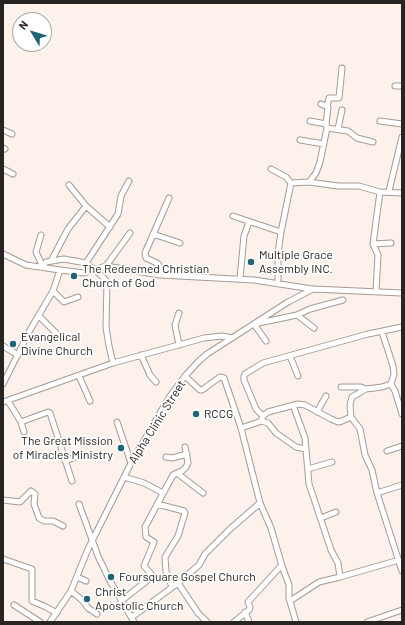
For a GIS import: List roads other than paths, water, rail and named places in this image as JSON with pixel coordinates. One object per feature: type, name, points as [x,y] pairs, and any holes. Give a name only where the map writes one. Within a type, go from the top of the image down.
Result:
[{"type":"street","points":[[309,182],[318,170],[324,144],[328,109],[324,105],[329,98],[339,98],[342,68]]},
{"type":"street","points":[[395,86],[402,86]]},
{"type":"street","points":[[338,129],[342,110]]},
{"type":"street","points":[[310,121],[349,131],[357,138],[373,142]]},
{"type":"street","points":[[380,121],[402,124]]},
{"type":"street","points":[[3,130],[12,134]]},
{"type":"street","points":[[300,140],[324,144]]},
{"type":"street","points":[[389,191],[402,140]]},
{"type":"street","points":[[3,169],[14,174]]},
{"type":"street","points":[[271,169],[286,177],[290,183],[280,232],[278,283]]},
{"type":"street","points":[[86,263],[118,214],[121,196],[128,181]]},
{"type":"street","points":[[290,183],[309,182],[338,186],[359,186],[380,192],[389,191],[402,193]]},
{"type":"street","points":[[68,185],[86,206],[110,227]]},
{"type":"street","points":[[376,291],[378,255],[373,244],[380,192]]},
{"type":"street","points":[[160,275],[159,265],[145,256],[169,198]]},
{"type":"street","points":[[50,261],[68,229],[86,206]]},
{"type":"street","points":[[233,216],[280,232]]},
{"type":"street","points":[[240,278],[244,236],[249,222]]},
{"type":"street","points":[[106,266],[130,233]]},
{"type":"street","points":[[153,234],[180,243]]},
{"type":"street","points":[[41,235],[36,252],[42,266]]},
{"type":"street","points":[[373,244],[391,243]]},
{"type":"street","points":[[3,254],[26,265],[84,273],[106,266],[160,275],[240,278],[313,289]]},
{"type":"street","points":[[42,266],[46,262],[64,259],[86,263],[107,282],[106,328],[113,363]]},
{"type":"street","points":[[3,384],[30,330],[53,291],[60,270]]},
{"type":"street","name":"Alpha Clinic Street","points":[[50,622],[71,591],[92,542],[131,463],[170,396],[185,376],[207,354],[281,306],[313,289],[402,293]]},
{"type":"street","points":[[53,291],[64,302],[78,297]]},
{"type":"street","points":[[266,341],[254,324],[268,322],[343,300]]},
{"type":"street","points":[[274,319],[281,306]]},
{"type":"street","points":[[179,314],[175,325],[179,345]]},
{"type":"street","points":[[297,314],[314,328]]},
{"type":"street","points":[[39,316],[58,335]]},
{"type":"street","points":[[306,448],[296,447],[276,433],[262,418],[256,409],[244,376],[263,363],[368,334],[402,327]]},
{"type":"street","points":[[382,332],[393,366],[394,374],[391,384],[395,391],[402,414]]},
{"type":"street","points":[[24,432],[21,422],[5,402],[113,363],[141,355],[212,337],[222,336],[232,338]]},
{"type":"street","points":[[3,346],[18,355]]},
{"type":"street","points":[[141,355],[150,375],[156,382]]},
{"type":"street","points":[[290,356],[298,376]]},
{"type":"street","points":[[79,376],[90,401]]},
{"type":"street","points":[[185,376],[200,390],[220,377],[224,378],[241,428],[260,503],[271,528],[289,585],[290,601],[296,622]]},
{"type":"street","points":[[391,384],[366,389],[352,397],[350,405],[351,417],[360,429],[365,455],[372,470],[377,493],[402,571]]},
{"type":"street","points":[[341,387],[361,387],[366,389]]},
{"type":"street","points":[[317,412],[326,396]]},
{"type":"street","points":[[241,428],[253,425],[268,412],[302,404],[338,422],[351,417]]},
{"type":"street","points":[[293,405],[306,438],[310,484],[331,550],[338,563],[340,577]]},
{"type":"street","points":[[21,422],[49,412],[72,481]]},
{"type":"street","points":[[117,422],[131,463]]},
{"type":"street","points":[[387,451],[402,446]]},
{"type":"street","points":[[121,601],[153,576],[144,566],[154,542],[146,536],[145,527],[173,475],[186,468],[188,463],[185,447]]},
{"type":"street","points":[[166,457],[172,458],[187,454]]},
{"type":"street","points":[[65,461],[81,455]]},
{"type":"street","points":[[308,469],[332,462]]},
{"type":"street","points":[[177,473],[203,493]]},
{"type":"street","points":[[124,477],[144,483],[163,493]]},
{"type":"street","points":[[377,493],[402,485]]},
{"type":"street","points":[[3,500],[20,502],[31,491],[35,494],[34,504],[39,518],[44,521],[53,521],[63,526]]},
{"type":"street","points":[[79,504],[92,542],[109,579],[133,619],[199,565],[206,554],[230,529],[260,503]]},
{"type":"street","points":[[157,504],[184,511],[186,513],[178,536],[165,558],[166,571],[172,587]]},
{"type":"street","points":[[321,518],[336,512]]},
{"type":"street","points":[[3,559],[32,569],[32,601],[57,613]]},
{"type":"street","points":[[290,601],[319,582],[399,560]]},
{"type":"street","points":[[234,622],[250,608],[248,602],[282,566]]},
{"type":"street","points":[[77,577],[86,581]]},
{"type":"street","points":[[178,583],[198,613],[207,622]]},
{"type":"street","points":[[71,591],[82,600],[88,608],[97,614]]},
{"type":"street","points":[[14,606],[40,622]]},
{"type":"street","points":[[367,622],[382,619],[402,610]]},
{"type":"street","points":[[245,612],[249,622]]},
{"type":"place","name":"Multiple Grace Assembly INC.","points":[[251,262]]},
{"type":"place","name":"The Redeemed Christian Church of God","points":[[74,276]]},
{"type":"place","name":"Evangelical Divine Church","points":[[13,344]]},
{"type":"place","name":"RCCG","points":[[196,414]]},
{"type":"place","name":"The Great Mission of Miracles Ministry","points":[[121,448]]},
{"type":"place","name":"Foursquare Gospel Church","points":[[111,577]]},
{"type":"place","name":"Christ Apostolic Church","points":[[87,599]]}]
